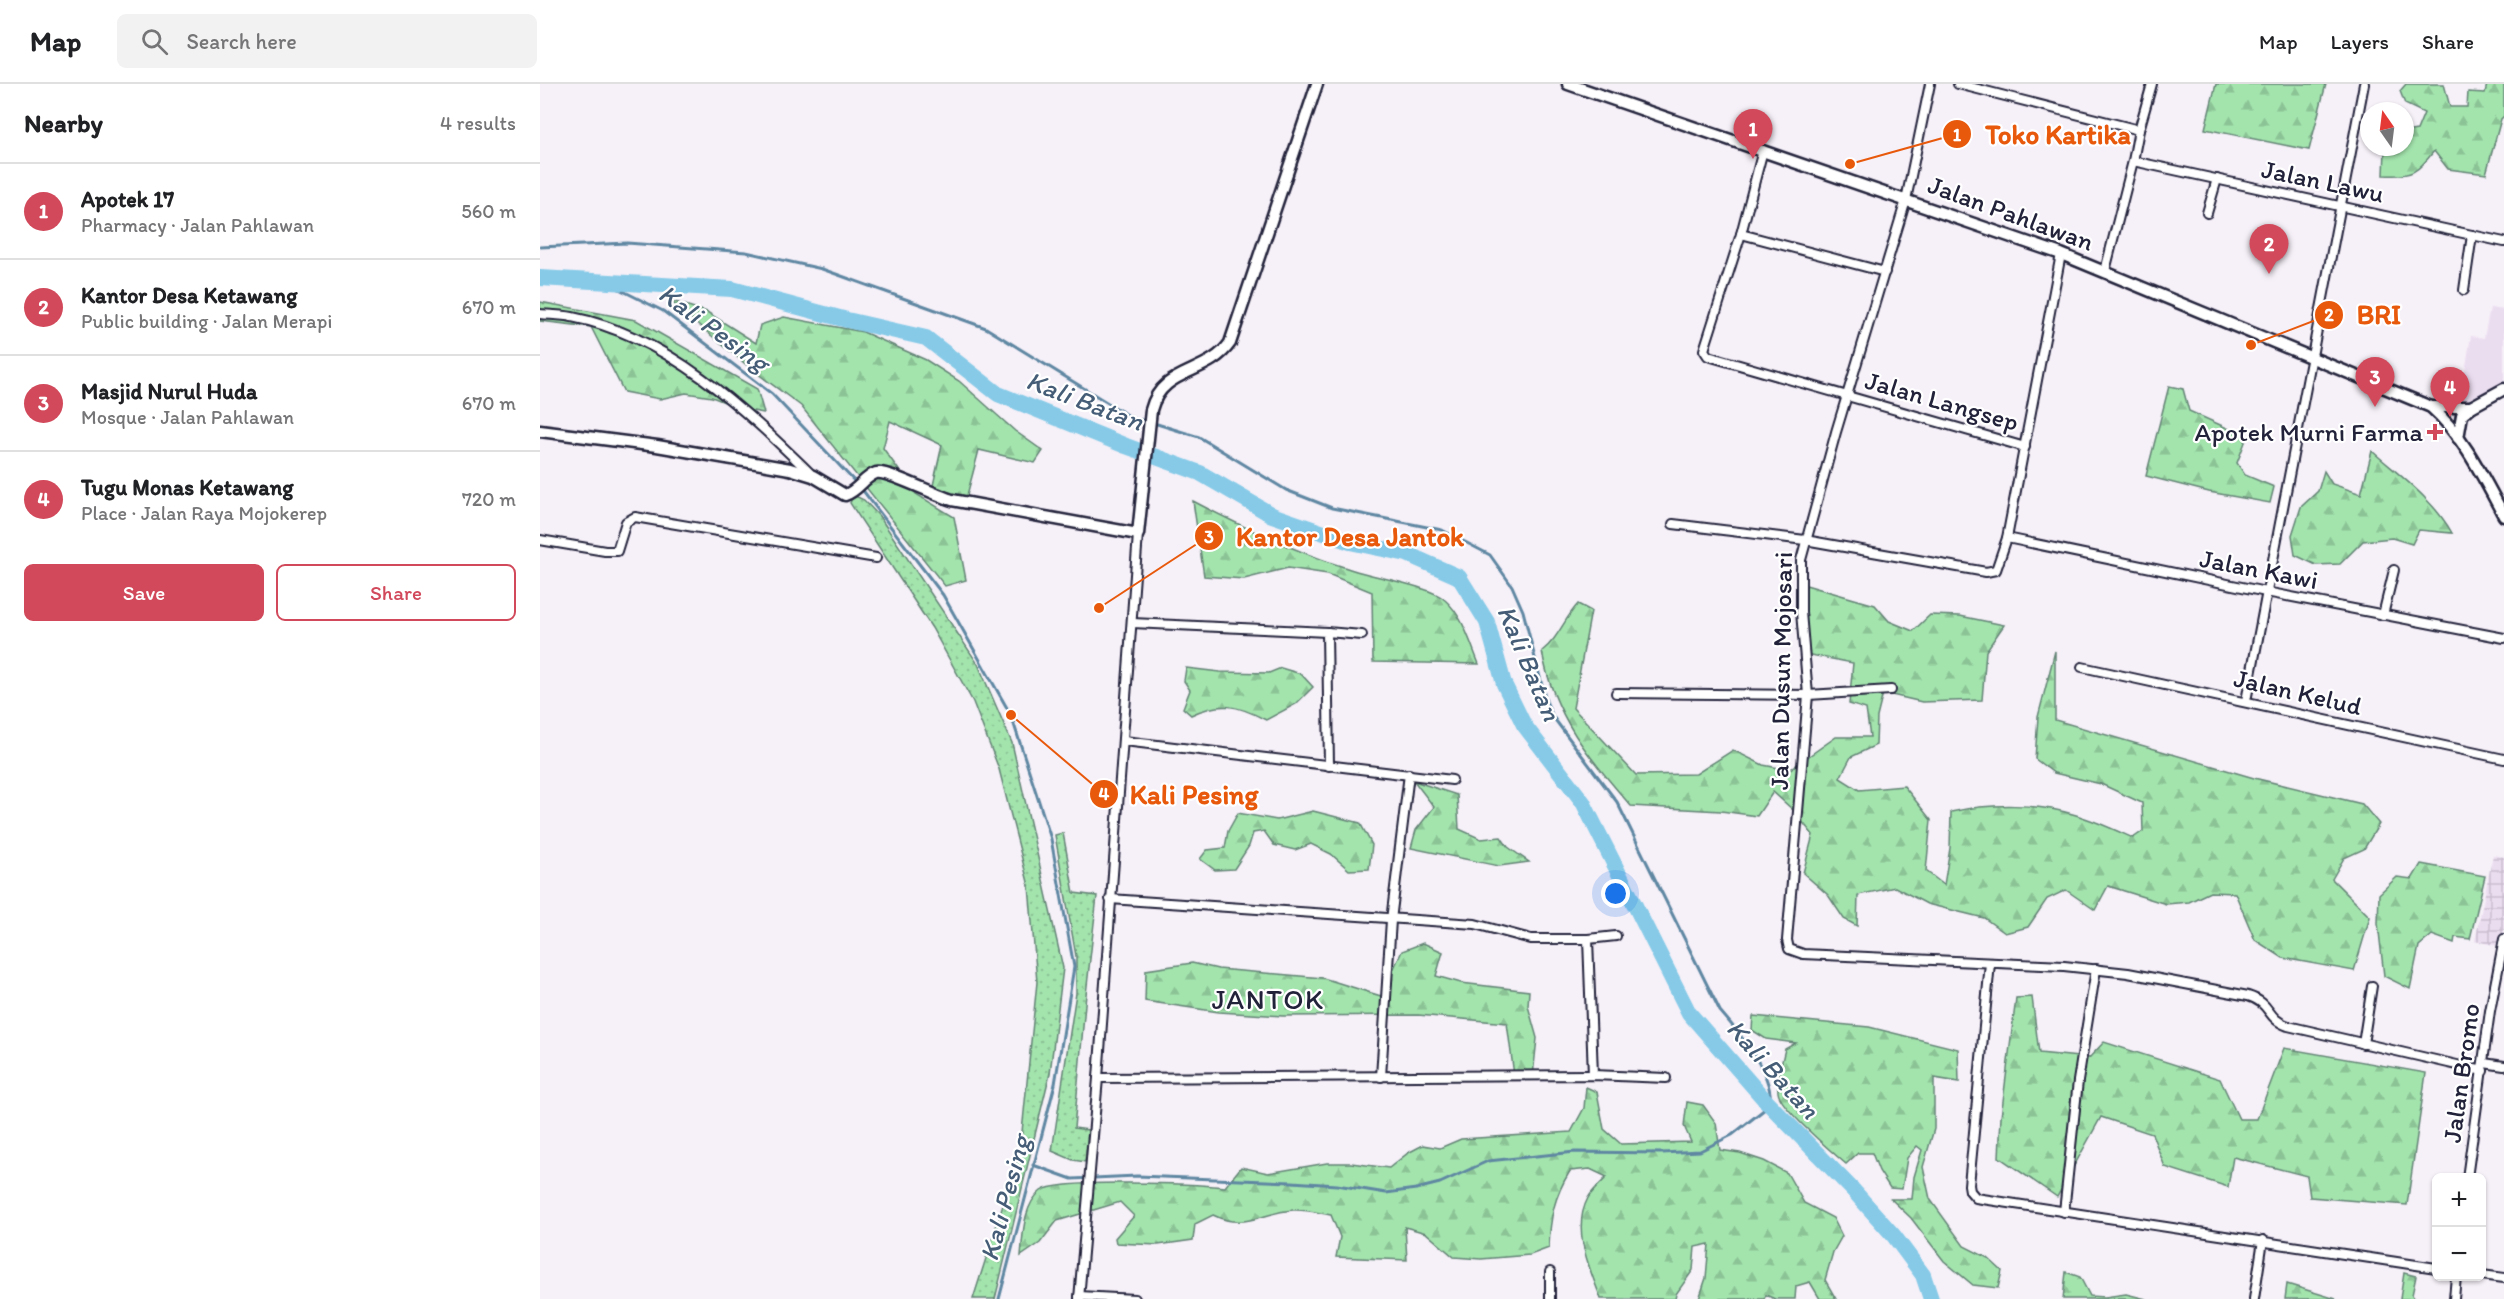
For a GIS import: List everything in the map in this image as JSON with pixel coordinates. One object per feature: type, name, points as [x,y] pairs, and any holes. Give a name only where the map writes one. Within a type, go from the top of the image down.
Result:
[{"type":"street","points":[[1135,1299],[1079,1298],[1098,1078],[1138,534],[1151,410],[1159,390],[1166,383],[1215,357],[1225,350],[1230,342],[1317,84]]},
{"type":"street","name":"Jalan Pahlawan","points":[[1568,84],[1600,89],[1763,150],[2061,254],[2431,407]]},
{"type":"street","name":"Jalan Dusun Mojosari","points":[[1930,84],[1906,200],[1805,540],[1800,584],[1808,695],[1788,942],[1789,949],[1803,954],[1990,963]]},
{"type":"street","points":[[1958,84],[2139,130]]},
{"type":"street","points":[[2104,271],[2152,84]]},
{"type":"street","points":[[2246,701],[2364,84]]},
{"type":"street","points":[[1763,150],[1741,234],[1885,272]]},
{"type":"street","name":"Jalan Lawu","points":[[2133,161],[2504,242]]},
{"type":"street","points":[[2207,213],[2217,179]]},
{"type":"street","name":"Jalan Langsep","points":[[1741,234],[1705,353],[1708,356],[2025,447]]},
{"type":"street","points":[[2464,290],[2472,235]]},
{"type":"street","points":[[1672,524],[1805,540],[1992,572],[1998,566],[2007,538],[2061,254]]},
{"type":"street","points":[[540,314],[572,316],[631,335],[697,373],[767,432],[813,476],[845,495],[871,476],[886,473],[929,493],[952,500],[1138,534]]},
{"type":"street","points":[[2458,438],[2462,415],[2471,407],[2504,389]]},
{"type":"street","points":[[2431,407],[2471,407]]},
{"type":"street","points":[[2431,407],[2447,422],[2458,438],[2504,516]]},
{"type":"street","points":[[540,431],[657,446],[813,476]]},
{"type":"street","points":[[540,540],[617,551],[623,538],[626,522],[635,517],[876,558]]},
{"type":"street","name":"Jalan Kawi","points":[[2007,538],[2266,592],[2504,638]]},
{"type":"street","points":[[2383,615],[2394,570]]},
{"type":"street","points":[[1132,623],[1362,635]]},
{"type":"street","points":[[1326,632],[1329,766]]},
{"type":"street","name":"Jalan Kelud","points":[[2082,667],[2504,759]]},
{"type":"street","points":[[1616,693],[1808,695],[1891,690]]},
{"type":"street","points":[[1124,741],[1452,780]]},
{"type":"street","points":[[1381,1077],[1391,920],[1409,774]]},
{"type":"street","points":[[1110,899],[1475,924],[1531,939],[1588,939],[1616,936]]},
{"type":"street","points":[[1588,939],[1593,1075]]},
{"type":"street","name":"Jalan Bromo","points":[[2469,1173],[2490,1011],[2504,942]]},
{"type":"street","points":[[2432,1267],[1976,1198],[1970,1191],[1990,963],[2064,966],[2128,973],[2248,996],[2263,1002],[2274,1019],[2280,1023],[2363,1044],[2483,1067],[2504,1066]]},
{"type":"street","points":[[2064,1212],[2078,1081],[2096,969]]},
{"type":"street","points":[[2363,1044],[2372,986]]},
{"type":"street","points":[[1098,1078],[1593,1075],[1666,1078]]},
{"type":"street","points":[[2254,1299],[2263,1240]]},
{"type":"street","points":[[1550,1272],[1550,1299]]},
{"type":"street","points":[[2486,1276],[2504,1278]]},
{"type":"street","points":[[2454,1299],[2456,1281]]},
{"type":"shaded area","points":[[2490,308],[2504,310],[2504,381],[2487,394],[2460,402],[2471,336],[2484,338]]},
{"type":"shaded area","points":[[2493,855],[2504,857],[2504,947],[2475,941]]},
{"type":"green space","points":[[2216,84],[2326,84],[2309,150],[2205,129]]},
{"type":"green space","points":[[2406,84],[2444,84],[2450,107],[2467,107],[2468,92],[2485,93],[2487,84],[2504,84],[2504,116],[2501,119],[2486,174],[2448,169],[2434,151],[2414,172],[2384,175],[2385,156],[2414,156],[2414,130],[2417,130],[2424,113],[2414,108],[2414,102],[2404,102],[2400,91]]},
{"type":"green space","points":[[669,300],[707,312],[756,343],[760,325],[784,317],[863,332],[926,360],[959,381],[1015,431],[1043,451],[1035,463],[979,450],[966,499],[932,490],[942,445],[890,421],[883,448],[916,494],[954,517],[966,580],[945,586],[801,406],[750,368]]},
{"type":"green space","points":[[540,302],[636,320],[757,389],[764,413],[742,409],[712,397],[686,393],[660,399],[624,392],[591,327],[540,321]]},
{"type":"green space","points":[[2169,386],[2183,389],[2189,411],[2247,437],[2237,463],[2245,475],[2274,487],[2270,503],[2209,492],[2146,476]]},
{"type":"green space","points":[[2372,451],[2426,499],[2452,533],[2419,530],[2412,544],[2392,538],[2363,541],[2340,564],[2316,565],[2295,555],[2292,535],[2301,507],[2318,491],[2324,471],[2332,484],[2361,494]]},
{"type":"green space","points":[[853,495],[864,500],[879,516],[978,664],[1012,743],[1063,968],[1050,1073],[995,1299],[973,1299],[1020,1152],[1037,982],[1029,886],[999,769],[973,702],[932,628],[850,503]]},
{"type":"green space","points":[[1193,501],[1252,531],[1312,556],[1438,595],[1457,614],[1479,664],[1373,662],[1372,592],[1328,574],[1288,568],[1244,579],[1204,576]]},
{"type":"green space","points":[[1806,585],[1875,605],[1889,621],[1913,631],[1930,615],[1960,616],[2004,625],[1986,651],[1982,700],[1922,702],[1883,693],[1877,717],[1876,745],[1851,757],[1840,778],[1859,790],[1904,786],[1931,820],[1926,871],[1944,885],[1950,848],[1951,812],[1982,807],[2030,806],[2076,815],[2133,838],[2143,831],[2142,803],[2101,784],[2054,773],[2035,759],[2038,717],[2055,651],[2055,720],[2254,778],[2362,804],[2379,824],[2364,849],[2344,858],[2332,879],[2370,917],[2354,971],[2283,958],[2255,940],[2235,893],[2210,892],[2189,902],[2166,904],[2108,886],[2095,910],[2066,890],[2047,899],[2028,927],[2005,933],[1984,918],[1927,904],[1895,887],[1858,895],[1857,926],[1844,919],[1828,895],[1803,873],[1813,835],[1793,810],[1773,792],[1757,816],[1721,811],[1631,806],[1587,753],[1564,716],[1547,674],[1542,651],[1552,641],[1573,610],[1578,604],[1591,611],[1573,708],[1636,775],[1696,774],[1733,750],[1763,765],[1789,770],[1836,737],[1870,737],[1866,709],[1849,704],[1853,663],[1805,654]]},
{"type":"green space","points":[[1186,668],[1220,672],[1269,673],[1281,668],[1301,674],[1313,687],[1296,704],[1266,720],[1238,708],[1220,706],[1191,715],[1183,708],[1190,690],[1184,681]]},
{"type":"green space","points":[[1414,781],[1457,795],[1459,829],[1481,839],[1501,837],[1508,847],[1529,862],[1499,866],[1411,848],[1416,830],[1434,807]]},
{"type":"green space","points":[[1313,811],[1360,823],[1372,845],[1369,869],[1349,870],[1331,854],[1311,844],[1295,850],[1274,845],[1264,831],[1253,833],[1249,846],[1234,869],[1215,870],[1200,859],[1207,850],[1225,848],[1228,831],[1238,813],[1277,820]]},
{"type":"green space","points":[[1063,833],[1074,893],[1097,896],[1074,1128],[1088,1130],[1085,1162],[1073,1160],[1052,1151],[1076,993],[1076,956],[1055,835]]},
{"type":"green space","points":[[2421,864],[2485,876],[2470,939],[2455,937],[2454,943],[2432,935],[2419,946],[2410,989],[2384,976],[2378,923],[2379,894],[2397,877],[2412,879]]},
{"type":"green space","points":[[1423,943],[1443,952],[1436,976],[1461,983],[1529,991],[1528,1006],[1537,1038],[1533,1076],[1514,1075],[1507,1023],[1418,1015],[1283,1016],[1219,1012],[1145,1001],[1146,970],[1192,963],[1218,969],[1323,978],[1381,996],[1402,951]]},
{"type":"green space","points":[[2032,997],[2039,1053],[2089,1058],[2104,1042],[2220,1079],[2239,1119],[2257,1119],[2284,1048],[2426,1073],[2407,1205],[2310,1197],[2307,1176],[2233,1157],[2228,1187],[2165,1167],[2152,1134],[2101,1117],[2057,1197],[1999,1157],[2001,1117],[2016,998]]},
{"type":"green space","points":[[1753,1016],[1869,1027],[1958,1049],[1959,1082],[1934,1078],[1934,1129],[1923,1167],[1930,1199],[1964,1246],[1988,1258],[2002,1271],[1998,1288],[1973,1285],[1944,1261],[1911,1218],[1891,1199],[1912,1199],[1914,1177],[1922,1150],[1917,1146],[1907,1158],[1902,1189],[1890,1188],[1879,1171],[1872,1153],[1858,1153],[1846,1164],[1796,1118],[1781,1099],[1778,1087],[1785,1049],[1796,1043],[1766,1039],[1752,1030]]},
{"type":"green space","points":[[1586,1087],[1597,1092],[1604,1129],[1621,1144],[1691,1142],[1684,1126],[1687,1102],[1703,1105],[1716,1123],[1720,1150],[1740,1153],[1764,1161],[1787,1173],[1804,1203],[1833,1218],[1842,1236],[1833,1252],[1825,1280],[1836,1299],[1820,1299],[1810,1282],[1796,1286],[1795,1299],[1775,1299],[1766,1295],[1764,1299],[1699,1299],[1706,1278],[1709,1244],[1695,1247],[1693,1270],[1675,1299],[1601,1299],[1584,1249],[1581,1223],[1588,1198],[1607,1177],[1590,1169],[1570,1171],[1554,1208],[1549,1248],[1530,1255],[1481,1259],[1454,1257],[1426,1233],[1405,1227],[1407,1260],[1336,1257],[1340,1237],[1331,1215],[1298,1210],[1282,1211],[1244,1221],[1224,1219],[1213,1215],[1195,1224],[1193,1240],[1158,1245],[1116,1243],[1115,1238],[1134,1216],[1120,1202],[1057,1221],[1040,1243],[1021,1256],[1027,1212],[1041,1191],[1053,1187],[1073,1184],[1129,1183],[1225,1187],[1241,1167],[1268,1173],[1327,1163],[1351,1163],[1389,1168],[1423,1145],[1440,1148],[1461,1139],[1571,1132],[1584,1108]]},
{"type":"green space","points":[[2066,1272],[2080,1277],[2090,1296],[2105,1297],[2126,1294],[2146,1299],[2063,1299]]},
{"type":"green space","points":[[2404,1273],[2416,1276],[2412,1295],[2415,1299],[2400,1299]]},
{"type":"green space","points":[[2287,1284],[2336,1299],[2285,1299]]},
{"type":"waterway","points":[[540,247],[627,243],[746,252],[822,269],[986,328],[1134,419],[1142,420]]},
{"type":"waterway","name":"Kali Batan","points":[[540,278],[732,289],[847,320],[926,338],[998,394],[1126,446],[1200,473],[1272,515],[1350,542],[1407,554],[1459,577],[1487,622],[1504,684],[1524,725],[1583,802],[1689,1013],[1765,1100],[1853,1190],[1894,1236],[1923,1275],[1931,1299]]},
{"type":"waterway","name":"Kali Pesing","points":[[605,282],[663,311],[772,394],[856,483]]},
{"type":"waterway","points":[[1033,1165],[1072,1179],[1137,1176],[1292,1182],[1337,1185],[1386,1193],[1440,1183],[1488,1161],[1575,1152],[1700,1151],[1732,1135],[1770,1105],[1770,1093],[1761,1068],[1745,1042],[1720,1011],[1617,802],[1553,717],[1546,701],[1523,611],[1512,586],[1490,555],[1442,530],[1332,508],[1286,490],[1199,437],[1157,424]]},
{"type":"waterway","name":"Kali Pesing","points":[[861,488],[943,595],[1011,715],[1051,839],[1074,967],[1055,1084],[999,1299]]},
{"type":"place","name":"Apotek 17","points":[[1753,159]]},
{"type":"place","name":"Toko Kartika","points":[[1850,164]]},
{"type":"place","name":"Kantor Desa Ketawang","points":[[2269,274]]},
{"type":"place","name":"BRI","points":[[2251,345]]},
{"type":"place","name":"Masjid Nurul Huda","points":[[2375,407]]},
{"type":"place","name":"Tugu Monas Ketawang","points":[[2450,417]]},
{"type":"place","name":"Apotek Murni Farma","points":[[2435,432]]},
{"type":"place","name":"Kantor Desa Jantok","points":[[1099,608]]},
{"type":"place","name":"Kali Pesing","points":[[1011,715]]},
{"type":"district","name":"JANTOK","points":[[1268,999]]}]
